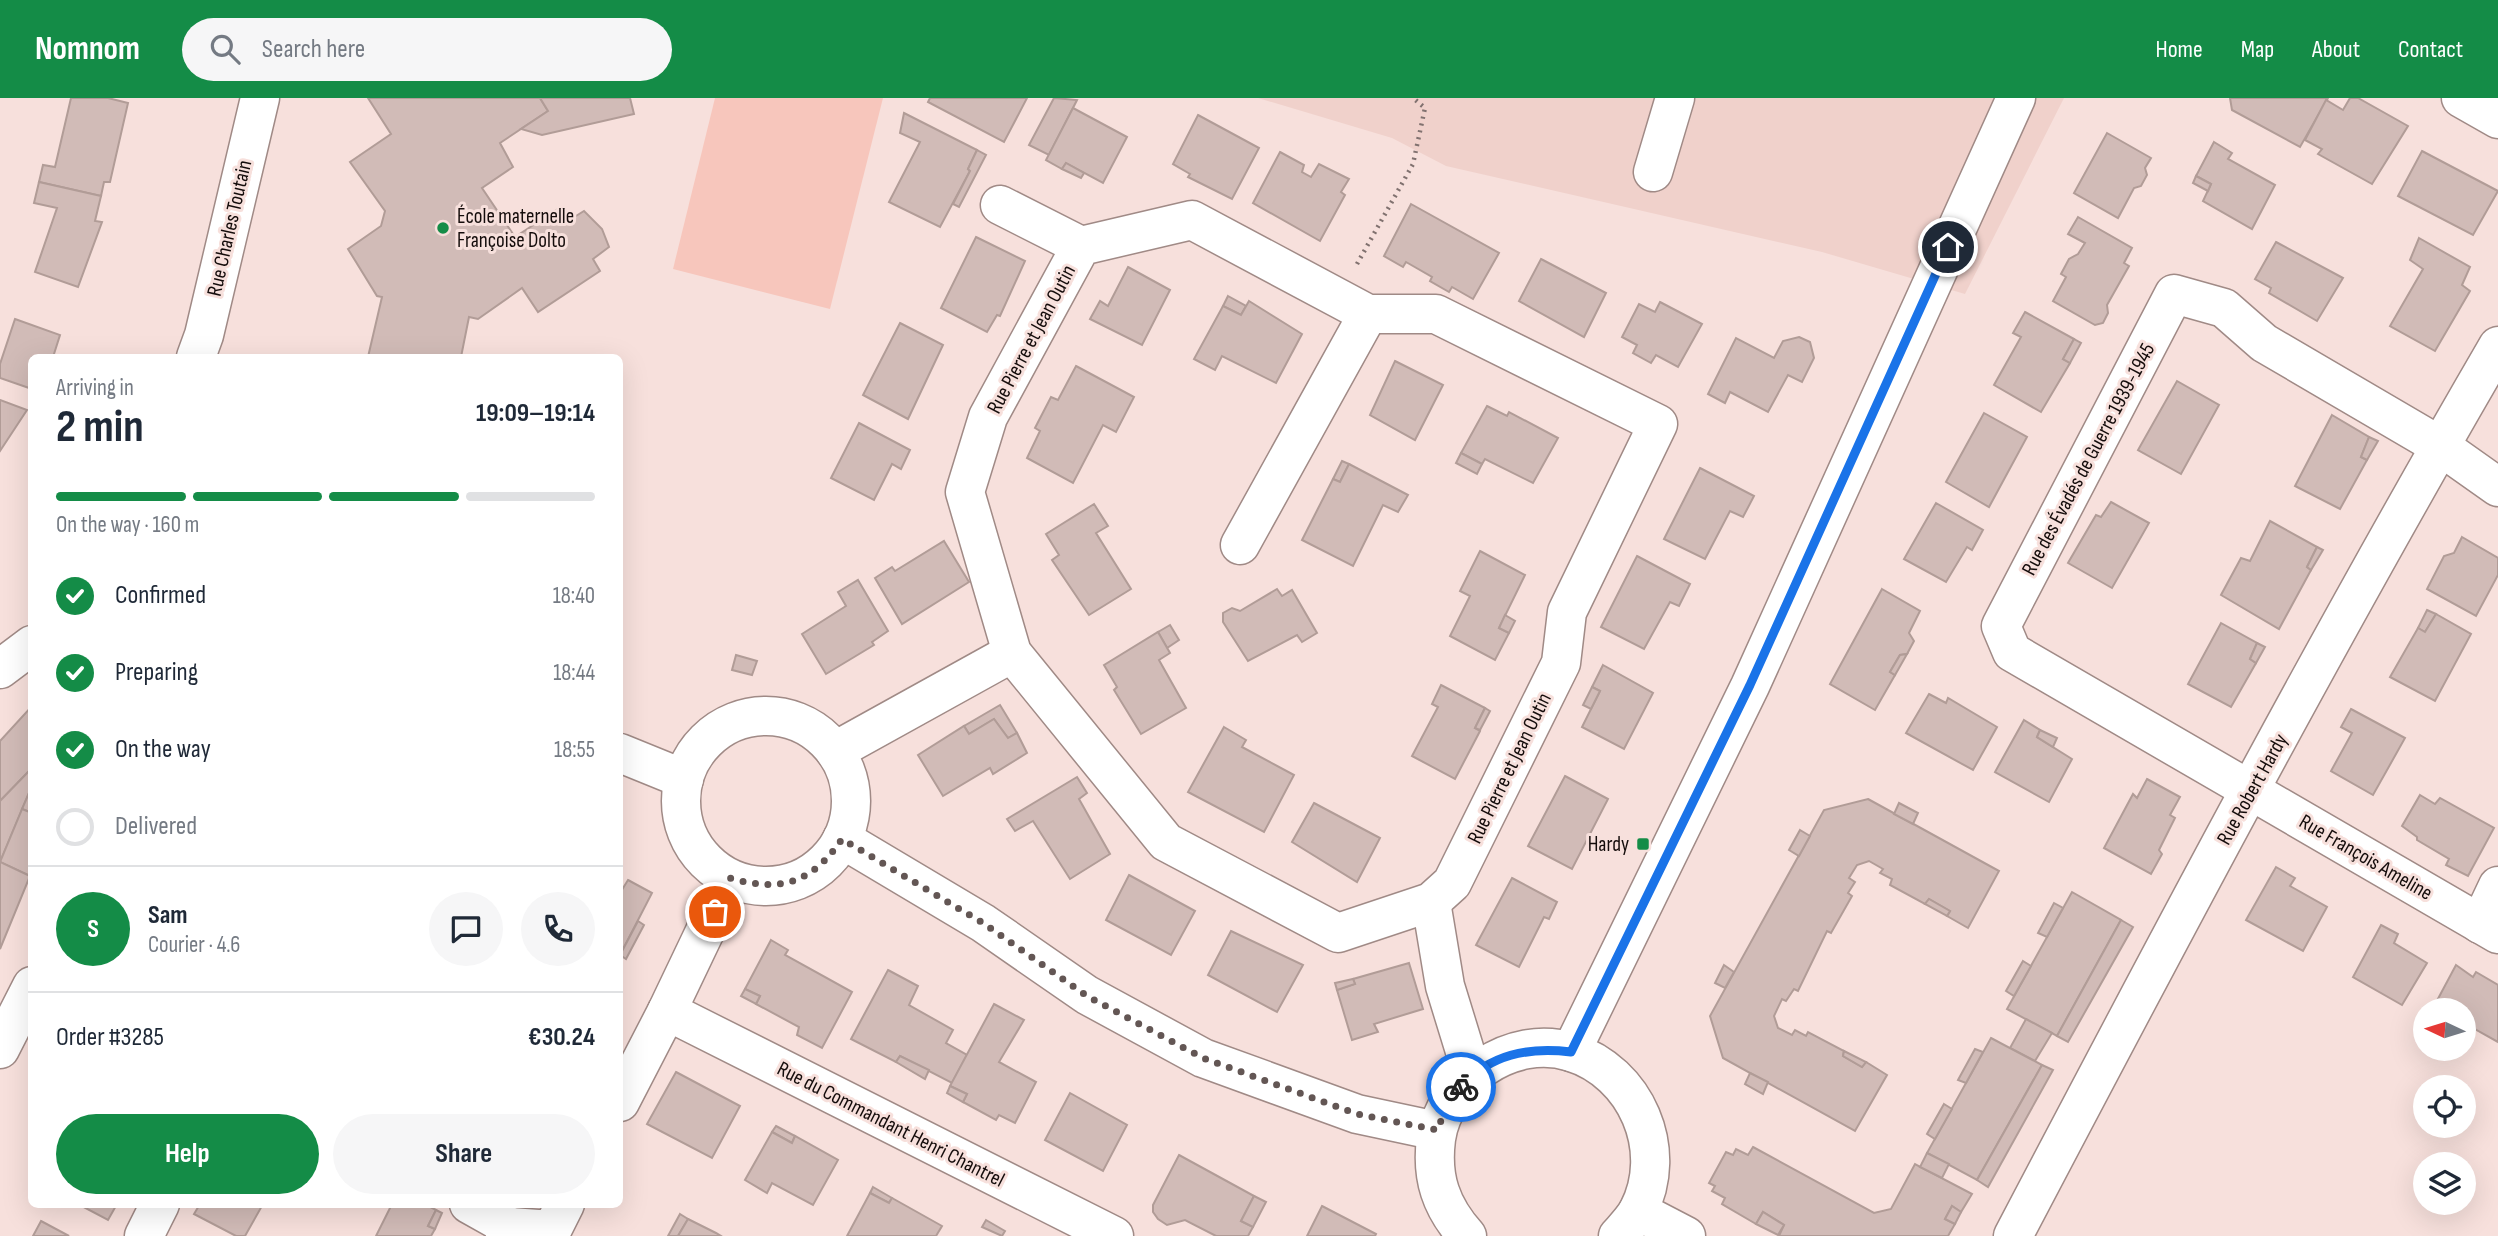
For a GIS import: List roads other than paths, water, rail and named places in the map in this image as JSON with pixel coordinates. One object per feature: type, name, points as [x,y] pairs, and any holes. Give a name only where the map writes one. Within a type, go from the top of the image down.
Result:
[{"type":"street","name":"Rue Charles Toutain","points":[[197,354],[260,98]]},
{"type":"street","points":[[1653,172],[1675,98]]},
{"type":"street","points":[[1571,1052],[1750,685],[2016,98]]},
{"type":"street","points":[[2461,98],[2498,119]]},
{"type":"street","points":[[1000,205],[1081,246]]},
{"type":"street","name":"Rue Pierre et Jean Outin","points":[[1192,220],[1353,306],[1436,314],[1658,424],[1567,611],[1561,663],[1452,883],[1430,902],[1338,933],[1166,842],[1012,653],[965,492],[988,417],[1081,246],[1192,220]]},
{"type":"street","name":"Rue des Évadés de Guerre 1939-1945","points":[[2252,790],[2012,652],[2001,626],[2174,294],[2224,308],[2264,343],[2440,446]]},
{"type":"street","points":[[1240,545],[1353,306]]},
{"type":"street","name":"Rue Robert Hardy","points":[[2013,1236],[2252,790],[2440,446],[2498,346]]},
{"type":"street","points":[[2440,446],[2498,487]]},
{"type":"street","points":[[0,668],[28,648]]},
{"type":"street","points":[[835,751],[1012,653]]},
{"type":"street","points":[[764,716],[791,719],[815,731],[835,751],[846,771],[851,794],[849,817],[842,839],[827,861],[806,876],[782,885],[755,886],[730,878],[706,862],[690,838],[681,809],[684,779],[695,755],[713,734],[737,721],[764,716]]},
{"type":"street","points":[[623,754],[684,779]]},
{"type":"street","name":"Rue François Ameline","points":[[2252,790],[2489,929],[2498,886]]},
{"type":"street","points":[[842,839],[972,916],[1087,996],[1203,1058],[1357,1114],[1437,1130]]},
{"type":"street","points":[[623,1096],[730,878]]},
{"type":"street","points":[[1430,902],[1445,986],[1472,1074]]},
{"type":"street","points":[[0,1049],[28,994]]},
{"type":"street","name":"Rue du Commandant Henri Chantrel","points":[[667,1011],[1114,1236]]},
{"type":"street","points":[[1467,1236],[1451,1218],[1438,1191],[1433,1161],[1437,1130],[1450,1100],[1472,1074],[1497,1059],[1524,1050],[1571,1052],[1612,1074],[1636,1103],[1649,1138],[1649,1175],[1628,1223],[1685,1236]]},
{"type":"street","points":[[144,1236],[158,1208]]},
{"type":"street","points":[[475,1208],[507,1231],[552,1230],[563,1208]]},
{"type":"place","name":"École maternelle Françoise Dolto","points":[[443,228]]},
{"type":"place","name":"Hardy","points":[[1643,844]]}]
